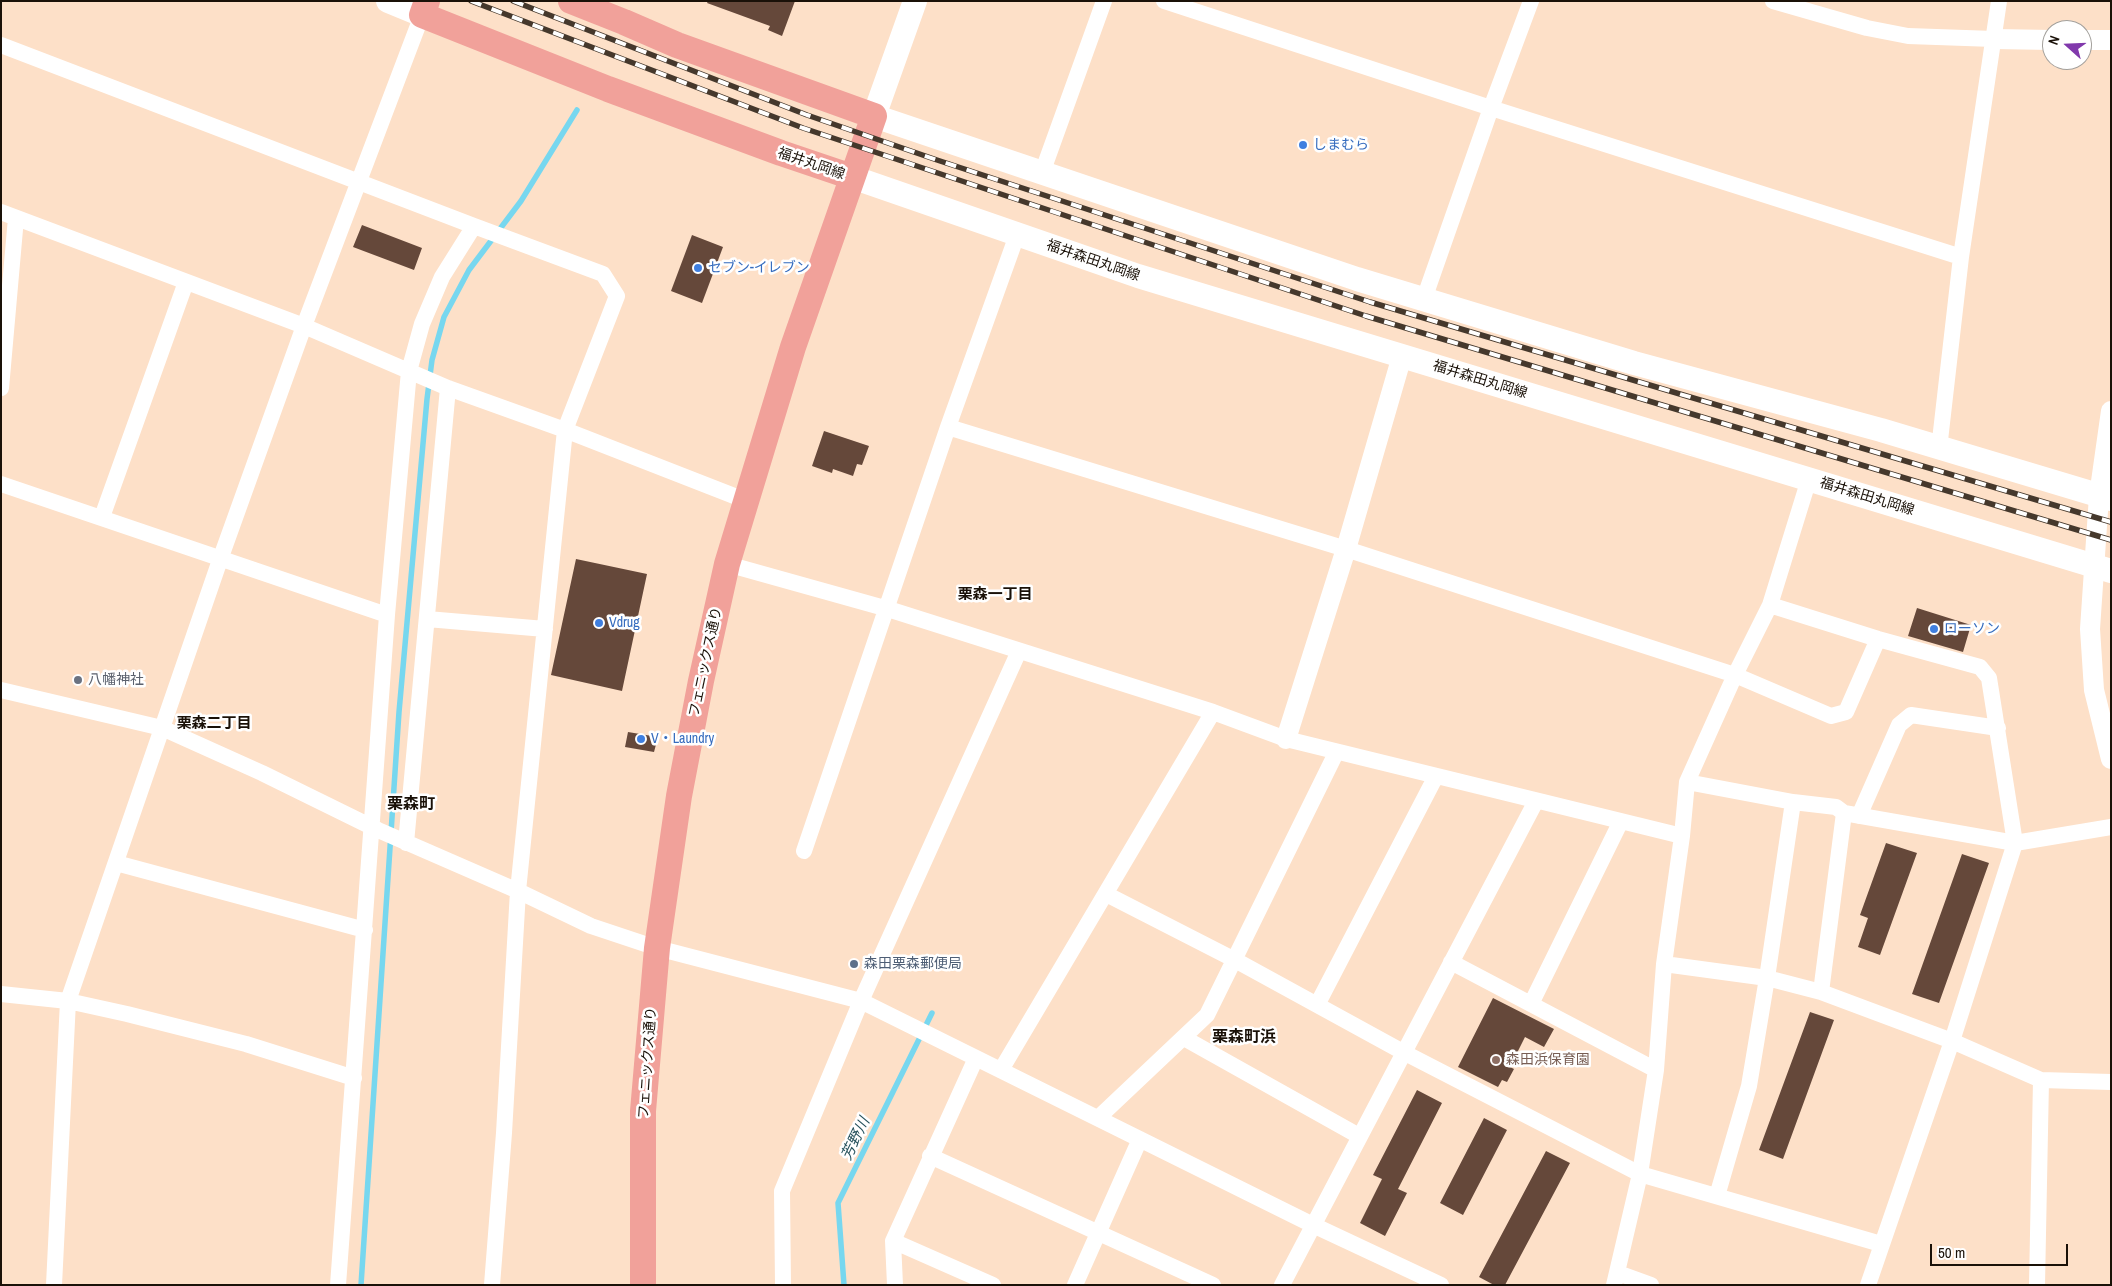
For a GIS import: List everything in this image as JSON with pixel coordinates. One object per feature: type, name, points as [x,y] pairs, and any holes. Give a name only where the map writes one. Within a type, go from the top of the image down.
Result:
[{"type":"main road","points":[[388,1],[424,8]]},
{"type":"main road","points":[[571,1],[677,45],[874,116],[1424,299],[1634,363],[1882,430],[1939,449],[2105,497]]},
{"type":"main road","points":[[874,116],[915,1]]},
{"type":"main road","name":"福井丸岡線","points":[[424,8],[617,92],[781,154],[852,177],[874,116]]},
{"type":"main road","name":"福井森田丸岡線","points":[[852,177],[1138,276],[2103,568]]},
{"type":"main road","name":"フェニックス通り","points":[[643,1285],[644,1111],[658,948],[679,796],[701,680],[727,564],[793,347],[852,177]]},
{"type":"street","points":[[1042,173],[1104,1]]},
{"type":"street","points":[[1164,1],[1491,108],[1961,257]]},
{"type":"street","points":[[1424,299],[1531,1]]},
{"type":"street","points":[[1773,1],[1810,7],[1867,28],[1908,36],[2042,40]]},
{"type":"street","points":[[1939,449],[1961,257],[1999,1]]},
{"type":"street","points":[[54,1285],[68,1001],[221,557],[304,326],[424,8]]},
{"type":"street","points":[[2092,40],[2111,40]]},
{"type":"street","points":[[1,45],[603,274],[617,296],[565,430],[518,891],[504,1133],[492,1285]]},
{"type":"street","points":[[1,388],[8,215],[304,326],[448,388],[565,430],[747,500]]},
{"type":"street","points":[[338,1285],[365,930],[375,828],[387,615],[408,371],[422,324],[442,277],[474,226]]},
{"type":"street","points":[[804,851],[888,609],[948,427],[1016,235]]},
{"type":"street","points":[[102,517],[186,282]]},
{"type":"street","points":[[1286,739],[1346,549],[1402,356]]},
{"type":"street","points":[[406,843],[448,388]]},
{"type":"street","points":[[2111,411],[2105,497],[2103,568],[2090,629],[2094,690],[2111,759]]},
{"type":"street","points":[[948,427],[1346,549],[1735,675],[1831,716],[1846,712],[1878,640]]},
{"type":"street","points":[[1651,1285],[1616,1279],[1640,1174],[1656,1070],[1664,964],[1682,836],[1687,782],[1735,675],[1770,605],[1809,479]]},
{"type":"street","points":[[1,484],[221,557],[387,615]]},
{"type":"street","points":[[727,564],[888,609],[1213,712],[1286,739],[1682,836]]},
{"type":"street","points":[[1770,605],[1878,640],[1980,666],[1989,678],[2015,843],[1952,1041],[1868,1285]]},
{"type":"street","points":[[427,618],[545,629]]},
{"type":"street","points":[[783,1285],[782,1191],[861,1001],[1020,651]]},
{"type":"street","points":[[1,690],[162,728],[406,843],[518,891],[591,926],[658,948],[861,1001],[1313,1224],[1441,1285]]},
{"type":"street","points":[[1001,1070],[1213,712]]},
{"type":"street","points":[[1821,992],[1852,815],[1899,725],[1911,715],[1998,728]]},
{"type":"street","points":[[1098,1118],[1207,1015],[1336,752]]},
{"type":"street","points":[[1317,1005],[1436,776]]},
{"type":"street","points":[[1687,782],[1793,802],[1836,807],[1852,815],[2015,843],[2111,827]]},
{"type":"street","points":[[1282,1285],[1536,801]]},
{"type":"street","points":[[1716,1196],[1749,1086],[1793,802]]},
{"type":"street","points":[[1531,1004],[1622,821]]},
{"type":"street","points":[[116,863],[365,930]]},
{"type":"street","points":[[1106,894],[1234,960],[1404,1052],[1640,1174],[1881,1244]]},
{"type":"street","points":[[1451,962],[1656,1070]]},
{"type":"street","points":[[1664,964],[1767,978],[1821,992],[1952,1041],[2042,1080],[2111,1082]]},
{"type":"street","points":[[1,994],[68,1001],[246,1044],[354,1078]]},
{"type":"street","points":[[1184,1038],[1360,1136]]},
{"type":"street","points":[[896,1285],[893,1241],[976,1058]]},
{"type":"street","points":[[2037,1285],[2042,1080]]},
{"type":"street","points":[[1075,1285],[1140,1139]]},
{"type":"street","points":[[930,1156],[1213,1285]]},
{"type":"street","points":[[893,1241],[989,1284]]},
{"type":"building","points":[[708,1],[795,1],[782,36],[768,30],[770,26],[707,3]]},
{"type":"building","points":[[362,225],[422,248],[414,270],[353,247]]},
{"type":"building","points":[[692,235],[723,247],[702,303],[671,291]]},
{"type":"building","points":[[824,431],[869,446],[862,465],[857,464],[853,476],[833,469],[832,473],[812,466]]},
{"type":"building","points":[[576,559],[647,574],[622,691],[551,675]]},
{"type":"building","points":[[1917,608],[1971,625],[1963,652],[1908,636]]},
{"type":"building","points":[[628,732],[658,737],[654,752],[625,747]]},
{"type":"building","points":[[1886,843],[1917,853],[1880,955],[1858,947],[1868,918],[1860,915]]},
{"type":"building","points":[[1962,854],[1989,863],[1939,1003],[1912,994]]},
{"type":"building","points":[[1493,998],[1554,1029],[1544,1047],[1525,1037],[1510,1067],[1514,1069],[1507,1082],[1502,1080],[1498,1087],[1458,1067]]},
{"type":"building","points":[[1810,1012],[1834,1020],[1783,1159],[1759,1150]]},
{"type":"building","points":[[1417,1090],[1442,1103],[1398,1189],[1407,1193],[1385,1236],[1360,1223],[1382,1179],[1373,1175]]},
{"type":"building","points":[[1484,1118],[1507,1130],[1463,1215],[1440,1203]]},
{"type":"building","points":[[1546,1151],[1570,1163],[1505,1285],[1494,1285],[1479,1277]]},
{"type":"waterway","points":[[361,1285],[399,712],[432,360],[444,317],[469,270],[521,201],[577,110]]},
{"type":"waterway","name":"芳野川","points":[[844,1285],[838,1203],[932,1013]]},
{"type":"railway","points":[[471,1],[803,128],[1366,316],[2111,540]]},
{"type":"railway","points":[[513,1],[807,115],[937,160],[1370,302],[2111,522]]},
{"type":"place","name":"しまむら","points":[[1303,145]]},
{"type":"place","name":"セブン-イレブン","points":[[698,268]]},
{"type":"place","name":"Vdrug","points":[[599,623]]},
{"type":"place","name":"ローソン","points":[[1934,629]]},
{"type":"place","name":"八幡神社","points":[[78,680]]},
{"type":"place","name":"V・Laundry","points":[[641,739]]},
{"type":"place","name":"森田栗森郵便局","points":[[854,964]]},
{"type":"place","name":"森田浜保育園","points":[[1496,1060]]},
{"type":"district","name":"栗森一丁目","points":[[995,595]]},
{"type":"district","name":"栗森二丁目","points":[[214,724]]},
{"type":"district","name":"栗森町","points":[[411,805]]},
{"type":"district","name":"栗森町浜","points":[[1244,1038]]}]
